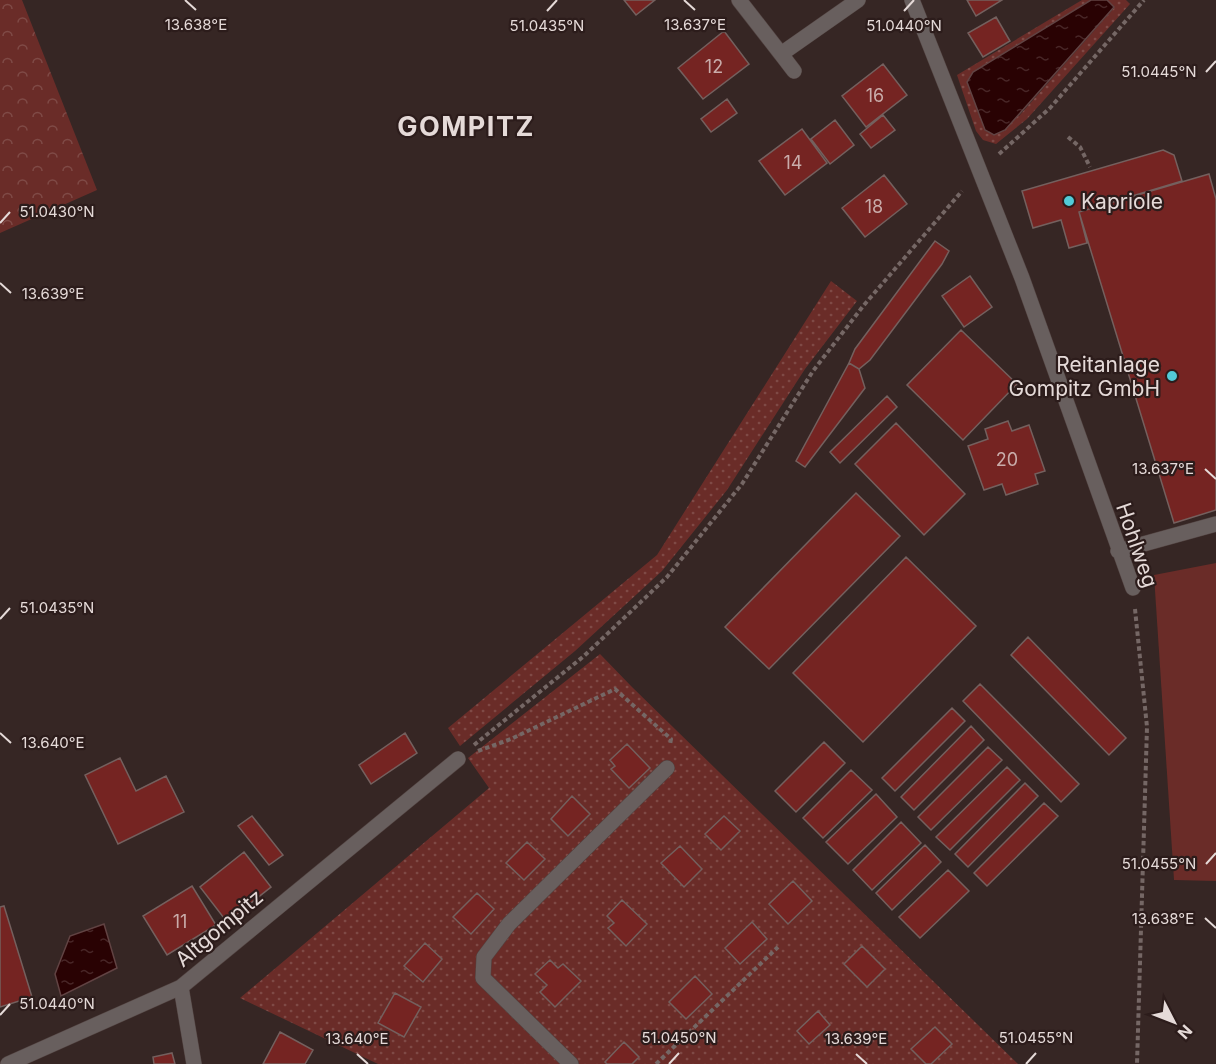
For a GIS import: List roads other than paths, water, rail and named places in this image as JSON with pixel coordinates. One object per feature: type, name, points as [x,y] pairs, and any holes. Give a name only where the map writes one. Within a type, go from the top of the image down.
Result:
[{"type":"street","points":[[739,0],[794,71]]},
{"type":"street","points":[[781,54],[858,0]]},
{"type":"street","name":"Hohlweg","points":[[912,0],[1022,278],[1133,588]]},
{"type":"street","points":[[1118,551],[1216,524]]},
{"type":"street","name":"Altgompitz","points":[[8,1064],[33,1059],[181,987],[458,759]]},
{"type":"street","points":[[571,1064],[483,978],[484,957],[509,924],[667,768]]},
{"type":"street","name":"Altgompitz","points":[[181,987],[194,1064]]},
{"type":"water","points":[[1091,0],[1107,0],[1114,7],[1005,130],[994,135],[985,130],[967,82],[973,72]]},
{"type":"water","points":[[104,924],[117,968],[61,996],[55,974],[70,936]]},
{"type":"place","name":"Kapriole","points":[[1069,201]]},
{"type":"place","name":"Reitanlage Gompitz GmbH","points":[[1172,376]]},
{"type":"district","name":"GOMPITZ","points":[[466,126]]}]
